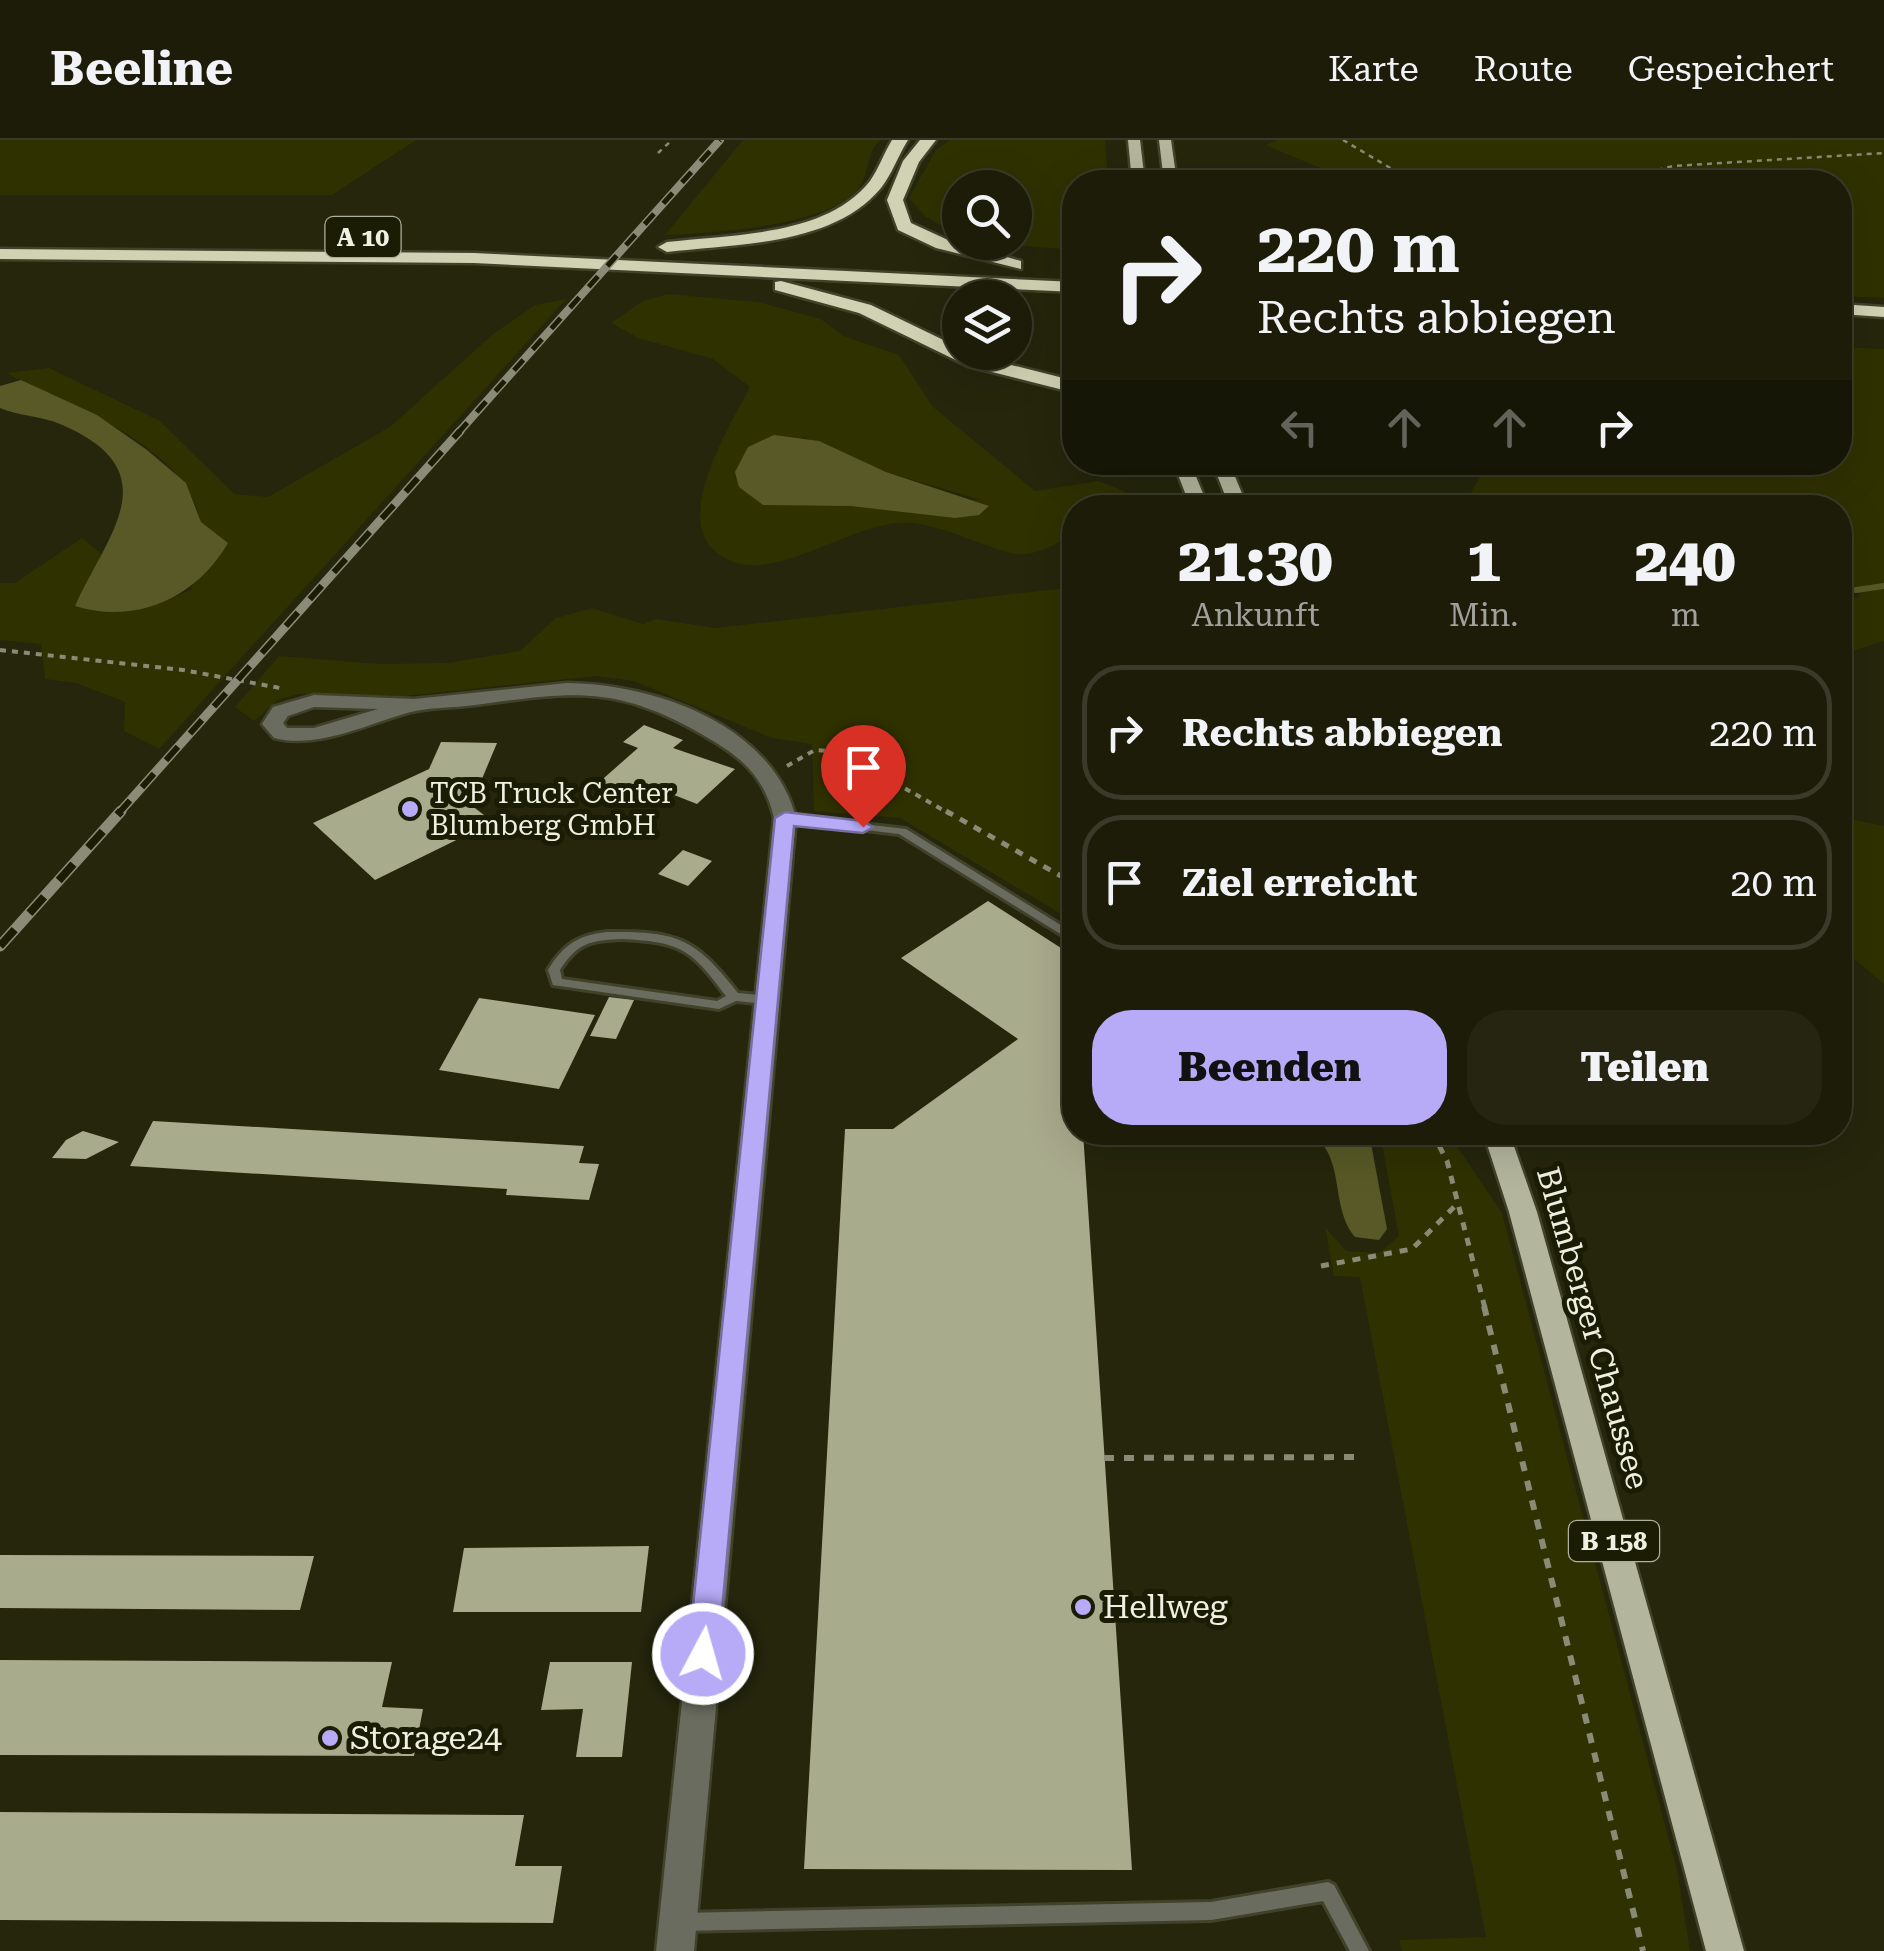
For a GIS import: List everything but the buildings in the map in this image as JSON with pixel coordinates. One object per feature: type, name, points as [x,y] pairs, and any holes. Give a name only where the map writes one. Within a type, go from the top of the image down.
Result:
[{"type":"highway","points":[[667,247],[785,231],[847,210],[874,187],[900,140]]},
{"type":"highway","points":[[928,140],[911,161],[895,200],[904,226],[942,244],[1015,265]]},
{"type":"highway","points":[[0,236],[60,235]]},
{"type":"highway","name":"A 10","points":[[374,237],[1062,267]]},
{"type":"highway","name":"A 10","points":[[0,254],[352,255],[654,265],[1062,286]]},
{"type":"highway","points":[[654,265],[836,298],[976,362],[1062,384]]},
{"type":"highway","points":[[1852,311],[1884,312]]},
{"type":"highway","points":[[1855,331],[1884,332]]},
{"type":"main road","points":[[1134,140],[1138,170]]},
{"type":"main road","points":[[1165,140],[1169,170]]},
{"type":"main road","name":"Blumberger Chaussee","points":[[1500,1145],[1523,1212],[1725,1951]]},
{"type":"street","points":[[412,705],[302,737],[274,729],[274,718],[280,710],[298,703],[412,705],[572,688],[636,695],[661,703],[740,747],[771,774],[785,818],[676,1937]]},
{"type":"lane","points":[[785,818],[902,832],[1062,931]]},
{"type":"lane","points":[[734,998],[710,966],[684,944],[621,935],[586,939],[563,954],[554,970],[558,982],[719,1005],[734,998],[770,1000]]},
{"type":"lane","points":[[676,1937],[1211,1911],[1328,1891],[1360,1951]]},
{"type":"path","points":[[658,152],[672,140]]},
{"type":"path","points":[[1343,140],[1394,170]]},
{"type":"path","points":[[1657,170],[1884,153]]},
{"type":"path","points":[[0,650],[275,684],[298,703]]},
{"type":"path","points":[[771,774],[816,750],[841,752],[1062,877]]},
{"type":"path","points":[[1439,1145],[1458,1202],[1643,1951]]},
{"type":"path","points":[[1321,1266],[1412,1249],[1458,1202]]},
{"type":"path","points":[[1104,1458],[1358,1457]]},
{"type":"shaded area","points":[[0,140],[416,140],[332,195],[0,195]]},
{"type":"shaded area","points":[[743,140],[880,140],[858,189],[843,202],[821,212],[767,226],[665,235]]},
{"type":"shaded area","points":[[950,140],[1105,140],[1107,170],[1062,170],[1062,249],[1032,247],[1032,170],[942,170],[942,226],[926,217],[909,198],[936,150]]},
{"type":"shaded area","points":[[1279,140],[1884,140],[1884,298],[1852,297],[1852,170],[1325,170],[1265,145]]},
{"type":"shaded area","points":[[668,294],[758,302],[821,319],[843,336],[899,355],[932,406],[1035,491],[1099,481],[1133,495],[1062,495],[1062,540],[1027,554],[1001,550],[930,526],[896,523],[773,563],[735,562],[707,541],[701,522],[702,499],[718,450],[750,387],[713,359],[638,338],[611,323],[643,301]],"holes":[[[804,437],[886,472],[981,500],[763,505]]]},
{"type":"shaded area","points":[[566,299],[159,749],[124,731],[125,702],[76,683],[45,679],[41,644],[0,640],[0,583],[15,583],[82,538],[103,555],[76,606],[106,612],[164,602],[192,589],[201,535],[190,492],[148,448],[90,413],[6,373],[49,368],[160,421],[234,494],[268,497],[390,427],[493,334],[535,305]]},
{"type":"shaded area","points":[[1852,348],[1884,349],[1884,641],[1852,651],[1852,598],[1860,596],[1852,583],[1852,495],[1470,495],[1481,475],[1852,475]]},
{"type":"shaded area","points":[[21,380],[97,415],[186,483],[201,522],[228,543],[199,579],[182,592],[142,609],[120,612],[75,606],[114,529],[122,505],[122,483],[114,462],[94,442],[53,421],[0,408],[0,386]]},
{"type":"shaded area","points":[[774,435],[819,441],[886,472],[989,506],[979,515],[955,518],[851,506],[763,505],[739,487],[735,472],[748,447]]},
{"type":"shaded area","points":[[1062,588],[1062,914],[900,818],[814,811],[812,744],[772,738],[634,681],[596,676],[405,696],[300,694],[279,699],[254,721],[235,707],[279,656],[379,664],[447,663],[520,651],[556,618],[592,608],[643,624],[656,619],[715,628]]},
{"type":"shaded area","points":[[1852,819],[1884,826],[1884,984],[1852,957]]},
{"type":"shaded area","points":[[1323,1145],[1371,1145],[1387,1229],[1379,1240],[1355,1237],[1347,1225]]},
{"type":"shaded area","points":[[1382,1145],[1456,1145],[1502,1213],[1677,1870],[1690,1951],[1402,1951],[1399,1940],[1486,1937],[1360,1277],[1334,1276],[1325,1227],[1346,1251],[1379,1253],[1399,1236]]},
{"type":"waterway","points":[[1856,590],[1884,586]]},
{"type":"railway","points":[[458,433],[720,140]]},
{"type":"railway","points":[[118,814],[460,431]]},
{"type":"railway","points":[[0,946],[121,811]]},
{"type":"place","name":"TCB Truck Center Blumberg GmbH","points":[[410,809]]},
{"type":"place","name":"Hellweg","points":[[1083,1607]]},
{"type":"place","name":"Storage24","points":[[330,1738]]},
{"type":"route","points":[[703,1654],[760,1109],[785,818],[863,827]]}]
